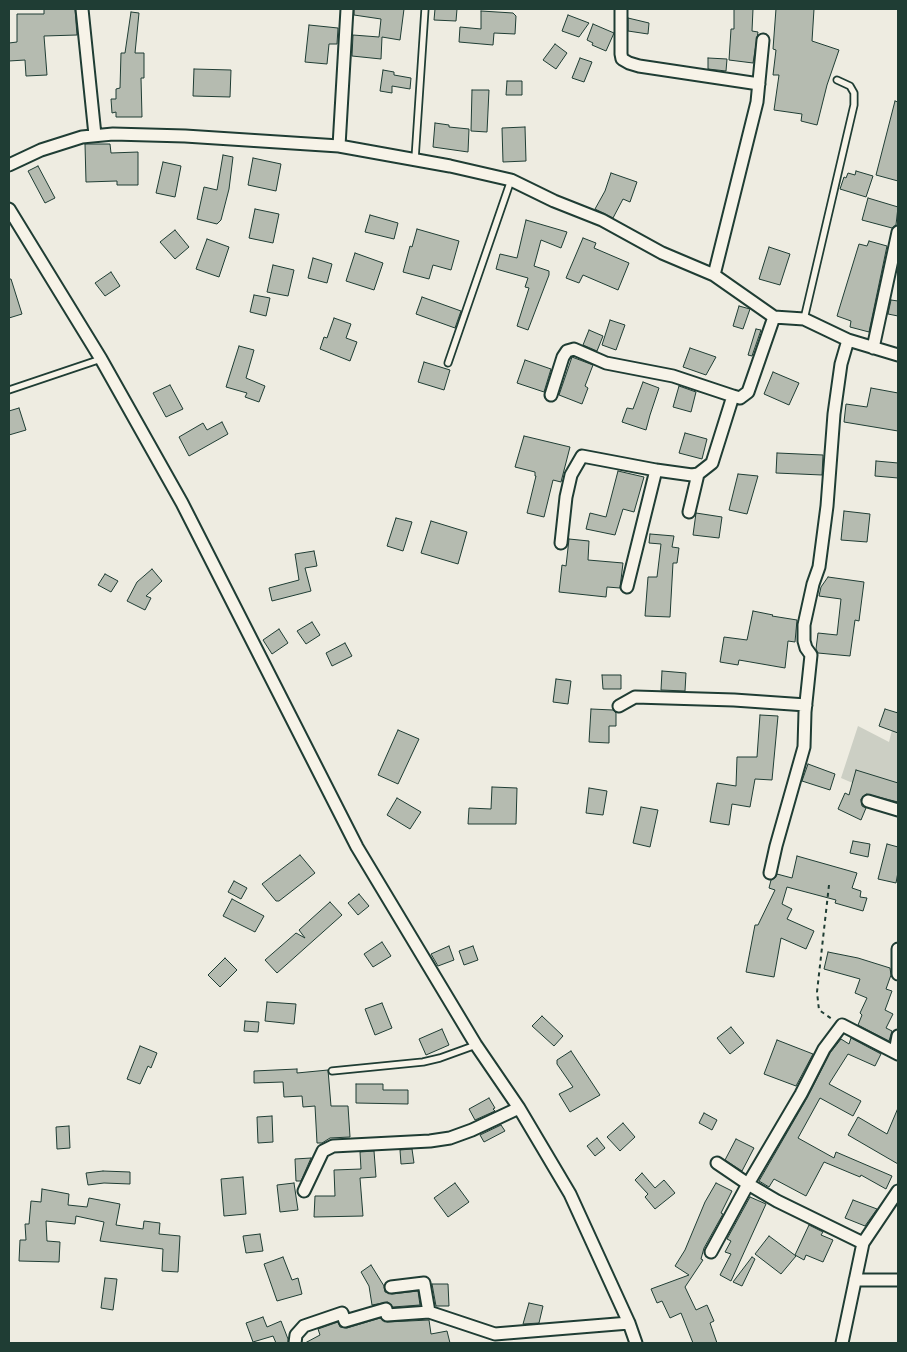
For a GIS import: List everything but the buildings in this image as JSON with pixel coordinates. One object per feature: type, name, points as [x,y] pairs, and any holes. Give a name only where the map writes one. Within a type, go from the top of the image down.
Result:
[{"type":"street","points":[[82,9],[95,135]]},
{"type":"street","points":[[340,146],[347,9]]},
{"type":"street","points":[[621,9],[621,54],[622,59],[629,63],[759,84]]},
{"type":"street","points":[[714,275],[757,102],[763,40]]},
{"type":"street","points":[[9,165],[41,150],[82,137],[95,135],[194,136],[340,146],[459,167],[512,180],[554,201],[602,220],[662,253],[714,275],[774,317],[804,319],[848,340],[898,356]]},
{"type":"street","points":[[9,209],[100,358],[182,503],[358,847],[476,1045],[519,1108],[570,1194],[629,1323],[636,1343]]},
{"type":"street","points":[[873,348],[898,232]]},
{"type":"street","points":[[551,395],[563,357],[567,351],[574,350],[606,363],[673,376],[740,398],[748,392],[774,317]]},
{"type":"street","points":[[770,873],[804,747],[811,655],[804,641],[804,625],[813,584],[819,567],[827,506],[834,414],[841,364],[848,340]]},
{"type":"street","points":[[561,543],[566,497],[571,475],[582,456],[656,470],[692,475],[698,474],[712,462],[733,396]]},
{"type":"street","points":[[627,587],[656,470]]},
{"type":"street","points":[[689,512],[698,474]]},
{"type":"street","points":[[619,706],[635,697],[734,700],[806,705]]},
{"type":"street","points":[[868,801],[898,810]]},
{"type":"street","points":[[898,949],[898,974]]},
{"type":"street","points":[[711,1252],[748,1184],[801,1094],[824,1049],[842,1025],[897,1053],[898,1036]]},
{"type":"street","points":[[304,1191],[323,1151],[333,1146],[430,1141],[450,1138],[519,1108]]},
{"type":"street","points":[[717,1162],[748,1184],[801,1214],[863,1244]]},
{"type":"street","points":[[842,1343],[863,1244],[898,1191]]},
{"type":"street","points":[[855,1280],[898,1280]]},
{"type":"street","points":[[391,1287],[424,1283],[429,1312]]},
{"type":"street","points":[[295,1343],[296,1335],[304,1326],[342,1314],[345,1321],[386,1309],[387,1315],[429,1312],[495,1334],[629,1323]]},
{"type":"lane","points":[[415,160],[425,9]]},
{"type":"lane","points":[[804,319],[854,105],[854,93],[850,86],[837,80]]},
{"type":"lane","points":[[448,363],[512,180]]},
{"type":"lane","points":[[9,390],[100,358]]},
{"type":"lane","points":[[332,1071],[423,1062],[476,1045]]},
{"type":"path","points":[[829,885],[817,1002],[819,1010],[842,1025]]},
{"type":"shaded area","points":[[898,706],[898,811],[888,808],[890,799],[841,778],[858,726],[889,742]]}]
